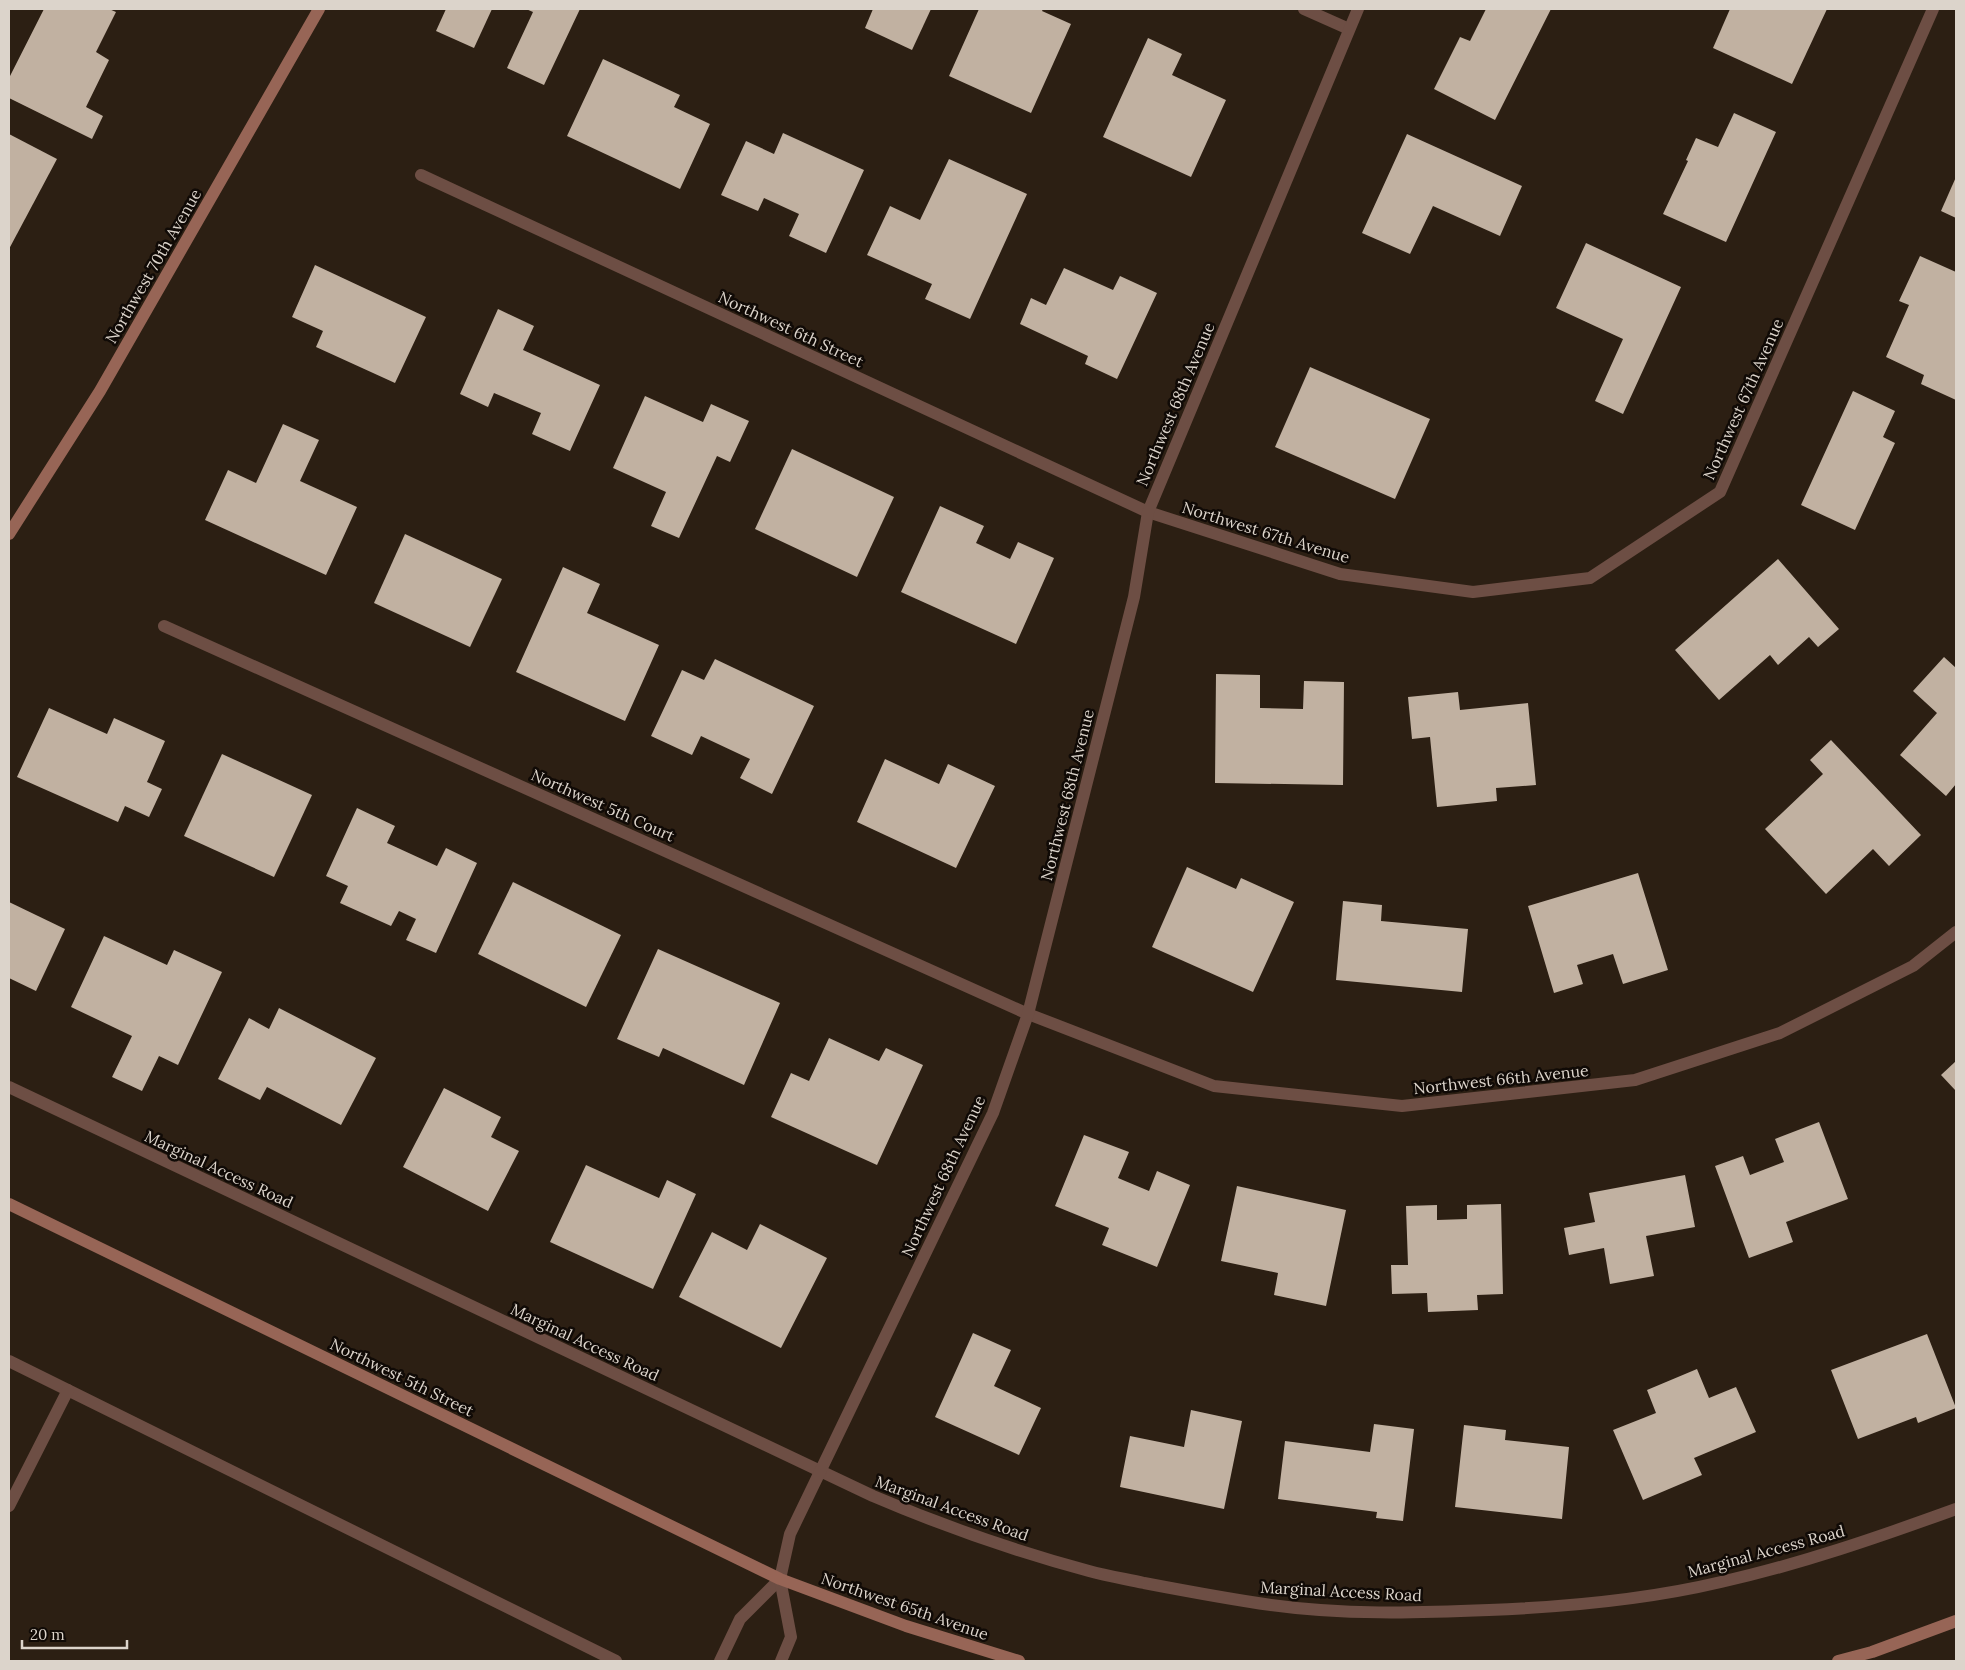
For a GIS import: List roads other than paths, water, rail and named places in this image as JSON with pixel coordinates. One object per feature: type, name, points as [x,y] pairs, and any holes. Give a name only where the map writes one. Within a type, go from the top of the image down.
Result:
[{"type":"street","name":"Northwest 70th Avenue","points":[[9,533],[100,391],[319,9]]},
{"type":"street","points":[[1304,9],[1349,28]]},
{"type":"street","name":"Northwest 68th Avenue","points":[[781,1661],[791,1636],[780,1579],[790,1534],[993,1113],[1028,1014],[1134,597],[1148,512],[1358,9]]},
{"type":"street","name":"Northwest 67th Avenue","points":[[1148,512],[1340,574],[1473,592],[1590,578],[1720,492],[1933,9]]},
{"type":"street","name":"Northwest 6th Street","points":[[421,175],[1148,512]]},
{"type":"street","name":"Northwest 5th Court","points":[[164,626],[1028,1014]]},
{"type":"street","name":"Northwest 66th Avenue","points":[[1028,1014],[1214,1086],[1402,1106],[1635,1080],[1780,1033],[1913,966],[1956,932]]},
{"type":"street","name":"Marginal Access Road","points":[[9,1087],[819,1472],[928,1519],[1000,1545],[1092,1572],[1179,1590],[1273,1605],[1353,1611],[1424,1612],[1525,1609],[1621,1600],[1720,1583],[1812,1558],[1956,1509]]},
{"type":"street","name":"Northwest 5th Street","points":[[9,1204],[780,1579]]},
{"type":"street","points":[[9,1361],[616,1661]]},
{"type":"street","points":[[9,1506],[68,1390]]},
{"type":"street","points":[[720,1661],[740,1619],[780,1579]]},
{"type":"street","name":"Northwest 65th Avenue","points":[[780,1579],[906,1626],[1019,1661]]},
{"type":"street","points":[[1838,1661],[1872,1652],[1956,1621]]}]
